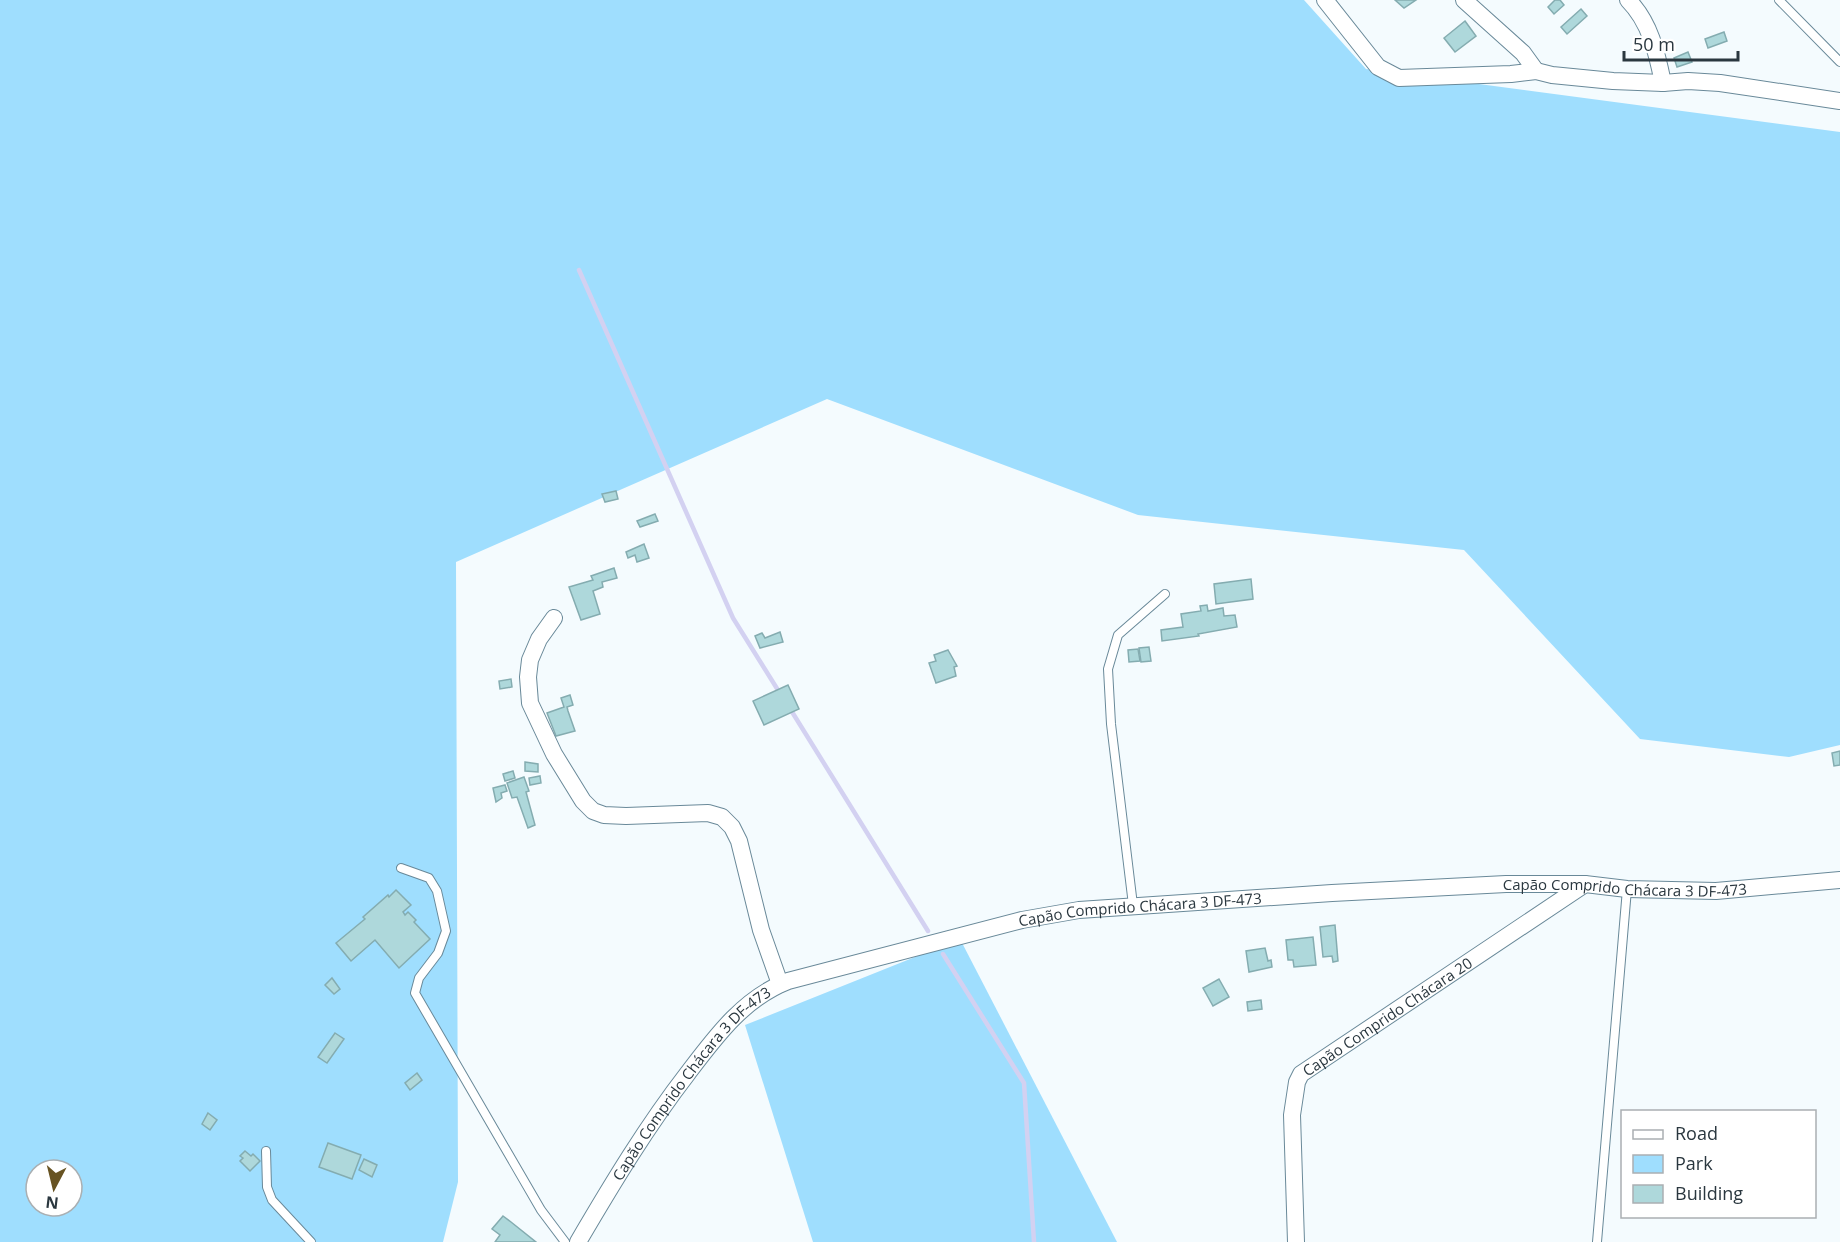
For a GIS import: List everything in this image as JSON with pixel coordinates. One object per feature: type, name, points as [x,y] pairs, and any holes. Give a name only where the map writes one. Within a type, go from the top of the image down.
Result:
[{"type":"street","points":[[1325,0],[1378,67],[1399,78],[1536,71],[1585,79],[1720,83],[1840,100]]},
{"type":"street","points":[[1464,0],[1523,53],[1536,71]]},
{"type":"street","points":[[1628,0],[1640,12],[1656,49],[1663,83]]},
{"type":"street","points":[[554,618],[539,639],[530,660],[528,677],[530,703],[554,754],[593,811],[604,815],[626,816],[708,813],[722,817],[732,827],[739,841],[762,930],[780,984]]},
{"type":"street","name":"Capão Comprido Chácara 3 DF-473","points":[[578,1242],[665,1103],[722,1028],[755,999],[771,987],[780,984],[1022,920],[1079,910],[1506,884],[1585,884],[1627,889],[1716,891],[1840,880]]},
{"type":"street","name":"Capão Comprido Chácara 20","points":[[1296,1242],[1292,1115],[1297,1082],[1301,1074],[1585,884]]},
{"type":"lane","points":[[1779,0],[1840,62]]},
{"type":"lane","points":[[1133,905],[1111,724],[1108,669],[1118,635],[1165,594]]},
{"type":"lane","points":[[401,868],[429,878],[437,891],[446,931],[438,953],[419,978],[415,993],[541,1210],[565,1242]]},
{"type":"lane","points":[[1597,1242],[1627,889]]},
{"type":"lane","points":[[266,1150],[267,1187],[272,1200],[311,1242]]},
{"type":"green space","points":[[0,0],[1304,0],[1366,69],[1840,132],[1840,745],[1789,757],[1640,739],[1464,550],[1138,515],[827,399],[456,562],[458,1182],[443,1242],[0,1242]]},
{"type":"green space","points":[[960,939],[1117,1242],[813,1242],[745,1025]]},
{"type":"building","points":[[1395,0],[1416,0],[1404,8]]},
{"type":"building","points":[[1555,0],[1560,0],[1564,5],[1554,14],[1548,7]]},
{"type":"building","points":[[1581,9],[1587,16],[1567,34],[1561,27]]},
{"type":"building","points":[[1465,21],[1476,36],[1455,52],[1444,38]]},
{"type":"building","points":[[1724,32],[1727,41],[1708,48],[1705,39]]},
{"type":"building","points":[[1688,52],[1692,62],[1677,67],[1674,58]]},
{"type":"building","points":[[616,491],[618,499],[605,502],[602,494]]},
{"type":"building","points":[[655,514],[658,521],[640,527],[637,521]]},
{"type":"building","points":[[644,544],[649,558],[637,562],[635,555],[628,558],[626,552]]},
{"type":"building","points":[[614,568],[617,578],[602,582],[603,587],[593,591],[600,614],[581,620],[569,587],[593,580],[591,576]]},
{"type":"building","points":[[1251,579],[1253,599],[1216,604],[1214,584]]},
{"type":"building","points":[[1207,605],[1208,611],[1223,608],[1224,616],[1235,615],[1237,627],[1198,634],[1199,636],[1162,641],[1161,630],[1183,627],[1181,614],[1201,611],[1200,606]]},
{"type":"building","points":[[780,632],[783,642],[760,648],[755,636],[762,633],[765,638]]},
{"type":"building","points":[[1149,647],[1151,661],[1141,662],[1139,648]]},
{"type":"building","points":[[1138,649],[1140,661],[1129,662],[1128,650]]},
{"type":"building","points":[[948,650],[957,666],[954,667],[956,676],[936,683],[929,663],[936,661],[934,655]]},
{"type":"building","points":[[511,679],[512,687],[500,689],[499,681]]},
{"type":"building","points":[[788,685],[799,709],[764,725],[753,701]]},
{"type":"building","points":[[570,695],[573,705],[567,707],[575,731],[556,736],[547,713],[564,707],[561,698]]},
{"type":"building","points":[[1840,751],[1840,765],[1834,766],[1832,753]]},
{"type":"building","points":[[525,762],[538,764],[538,772],[525,771]]},
{"type":"building","points":[[513,771],[515,778],[505,781],[503,774]]},
{"type":"building","points":[[540,776],[541,783],[530,785],[529,778]]},
{"type":"building","points":[[524,777],[535,825],[528,828],[517,797],[512,798],[507,783]]},
{"type":"building","points":[[505,785],[507,791],[501,793],[502,798],[496,802],[493,788]]},
{"type":"building","points":[[396,890],[411,905],[403,912],[405,915],[408,912],[430,939],[399,968],[375,940],[351,961],[336,943]]},
{"type":"building","points":[[1335,925],[1338,961],[1333,962],[1332,956],[1323,957],[1320,927]]},
{"type":"building","points":[[1313,937],[1316,965],[1294,967],[1293,960],[1288,960],[1286,940]]},
{"type":"building","points":[[1265,948],[1272,967],[1249,972],[1246,951]]},
{"type":"building","points":[[332,978],[340,989],[334,994],[325,985]]},
{"type":"building","points":[[1219,979],[1229,997],[1213,1006],[1203,988]]},
{"type":"building","points":[[1261,1000],[1262,1009],[1248,1011],[1247,1002]]},
{"type":"building","points":[[335,1033],[344,1039],[327,1063],[318,1057]]},
{"type":"building","points":[[417,1073],[422,1080],[410,1090],[405,1083]]},
{"type":"building","points":[[208,1113],[217,1120],[210,1130],[202,1124]]},
{"type":"building","points":[[328,1143],[361,1155],[352,1179],[319,1167]]},
{"type":"building","points":[[245,1151],[251,1156],[253,1154],[260,1161],[250,1171],[240,1161],[243,1158],[240,1156]]},
{"type":"building","points":[[364,1159],[377,1165],[372,1177],[359,1170]]},
{"type":"building","points":[[503,1216],[536,1242],[495,1242],[500,1235],[492,1229]]},
{"type":"waterway","points":[[579,270],[733,618],[781,695]]},
{"type":"waterway","points":[[789,707],[928,931]]},
{"type":"waterway","points":[[943,954],[1024,1083],[1034,1242]]}]
